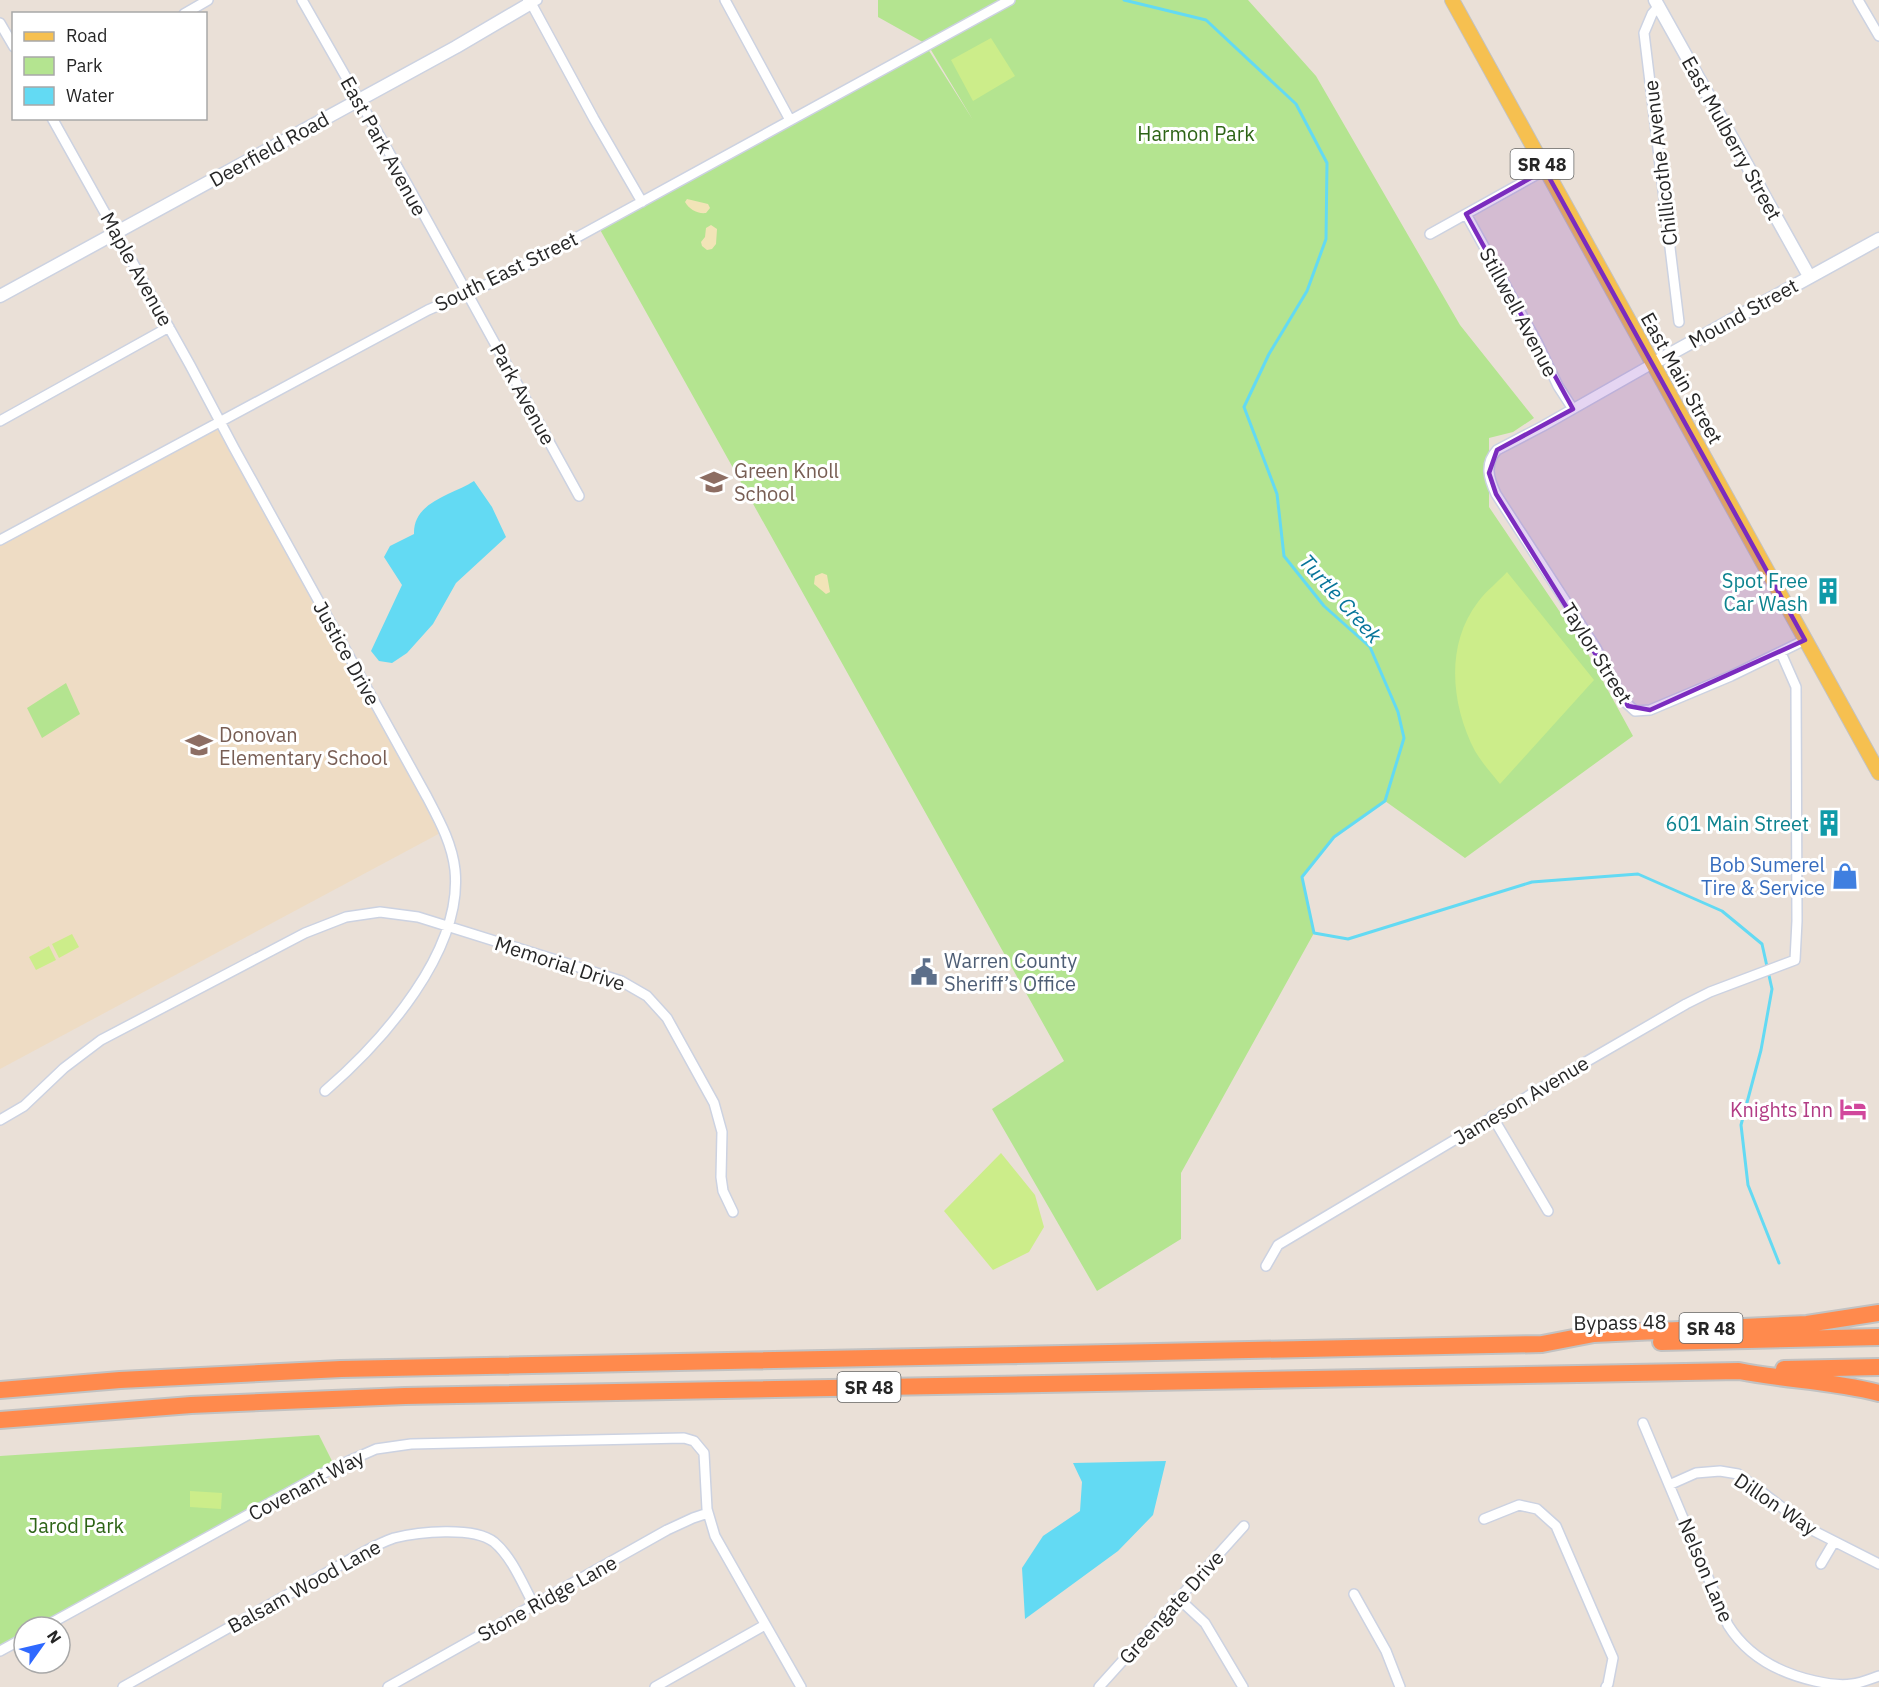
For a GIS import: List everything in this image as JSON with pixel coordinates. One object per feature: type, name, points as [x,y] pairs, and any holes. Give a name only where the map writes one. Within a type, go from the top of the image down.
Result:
[{"type":"highway","name":"SR 48","points":[[0,1390],[154,1377],[340,1369],[1542,1344],[1594,1334],[1807,1324],[1879,1313]]},
{"type":"highway","name":"Bypass 48","points":[[1542,1344],[1879,1337]]},
{"type":"highway","points":[[1738,1371],[1879,1367]]},
{"type":"highway","name":"SR 48","points":[[0,1420],[192,1405],[393,1396],[1738,1371],[1771,1377],[1841,1384],[1879,1393]]},
{"type":"main road","name":"East Main Street","points":[[1452,0],[1879,773]]},
{"type":"street","points":[[187,12],[208,0]]},
{"type":"street","name":"East Park Avenue","points":[[302,0],[466,293]]},
{"type":"street","points":[[725,0],[790,120]]},
{"type":"street","name":"South East Street","points":[[0,540],[428,310],[532,262],[1010,0]]},
{"type":"street","points":[[1858,0],[1879,36]]},
{"type":"street","points":[[533,1],[594,119],[642,202]]},
{"type":"street","name":"Deerfield Road","points":[[0,296],[358,100],[533,1]]},
{"type":"street","name":"East Mulberry Street","points":[[1656,4],[1809,276]]},
{"type":"street","name":"Chillicothe Avenue","points":[[1656,4],[1644,33],[1679,322]]},
{"type":"street","points":[[0,23],[12,44]]},
{"type":"street","name":"Maple Avenue","points":[[53,120],[170,327],[220,421]]},
{"type":"street","points":[[1430,234],[1545,170]]},
{"type":"street","name":"Stillwell Avenue","points":[[1466,214],[1538,344],[1558,386],[1573,409]]},
{"type":"street","name":"Mound Street","points":[[1489,464],[1491,456],[1503,446],[1879,239]]},
{"type":"street","name":"Park Avenue","points":[[466,293],[579,496]]},
{"type":"street","points":[[0,421],[170,327]]},
{"type":"street","name":"Justice Drive","points":[[220,421],[444,831],[452,852],[455,882],[453,912],[449,927],[433,961],[408,1000],[381,1035],[356,1063],[325,1091]]},
{"type":"street","name":"Taylor Street","points":[[1489,464],[1490,481],[1496,494],[1596,648],[1628,706],[1635,711],[1650,710],[1781,653],[1805,640]]},
{"type":"street","name":"Jameson Avenue","points":[[1266,1266],[1278,1245],[1492,1116],[1686,1004],[1710,992],[1795,960],[1797,921],[1796,687],[1781,653]]},
{"type":"street","points":[[0,1120],[24,1106],[64,1068],[101,1041],[305,933],[346,917],[380,912],[418,917],[449,927]]},
{"type":"street","name":"Memorial Drive","points":[[449,927],[621,981],[647,996],[658,1006],[686,1050],[719,1117],[722,1132],[721,1177],[726,1198],[733,1212]]},
{"type":"street","points":[[1492,1116],[1548,1211]]},
{"type":"street","name":"Nelson Lane","points":[[1643,1423],[1728,1625],[1736,1637],[1770,1666],[1790,1675],[1835,1685],[1853,1684],[1879,1676]]},
{"type":"street","name":"Covenant Way","points":[[66,1615],[335,1467],[376,1449],[411,1444],[684,1438],[700,1446],[705,1458],[708,1513]]},
{"type":"street","name":"Dillon Way","points":[[1669,1485],[1696,1473],[1738,1474],[1812,1530],[1879,1564]]},
{"type":"street","points":[[1484,1519],[1519,1505],[1537,1509],[1556,1526],[1613,1658],[1606,1687]]},
{"type":"street","points":[[708,1513],[715,1536],[801,1687]]},
{"type":"street","name":"Stone Ridge Lane","points":[[388,1687],[667,1530],[708,1513]]},
{"type":"street","name":"Greengate Drive","points":[[1099,1687],[1244,1526]]},
{"type":"street","name":"Balsam Wood Lane","points":[[123,1687],[360,1554],[379,1544],[408,1535],[467,1532],[488,1538],[504,1553],[534,1605]]},
{"type":"street","points":[[1821,1564],[1834,1542]]},
{"type":"street","points":[[1354,1594],[1386,1651],[1400,1687]]},
{"type":"street","points":[[1178,1598],[1205,1623],[1243,1687]]},
{"type":"street","points":[[655,1687],[765,1625]]},
{"type":"highlighted area","points":[[1545,170],[1805,640],[1650,710],[1628,706],[1496,494],[1489,473],[1497,450],[1573,409],[1466,214]]},
{"type":"shaded area","name":"Donovan Elementary School","points":[[220,421],[444,831],[0,1069],[0,540]]},
{"type":"green space","name":"Harmon Park","points":[[878,0],[1248,0],[1316,76],[1460,325],[1534,418],[1513,432],[1489,438],[1489,507],[1587,652],[1633,736],[1465,858],[1385,801],[1334,837],[1302,877],[1314,933],[1181,1173],[1181,1239],[1097,1291],[992,1109],[1064,1061],[598,226],[926,46],[973,120],[928,45],[878,17]]},
{"type":"green space","points":[[991,38],[1015,76],[973,101],[951,60]]},
{"type":"green space","points":[[1507,572],[1594,680],[1500,784],[1475,751],[1467,733],[1457,695],[1455,675],[1460,637],[1467,619],[1481,598]]},
{"type":"green space","points":[[66,683],[80,714],[42,738],[27,708]]},
{"type":"green space","points":[[72,934],[79,947],[59,958],[52,944]]},
{"type":"green space","points":[[49,946],[56,960],[36,970],[29,957]]},
{"type":"green space","points":[[1001,1153],[1035,1195],[1044,1227],[1029,1252],[993,1270],[944,1211]]},
{"type":"green space","name":"Jarod Park","points":[[319,1435],[335,1467],[69,1615],[12,1615],[12,1646],[0,1653],[0,1456]]},
{"type":"green space","points":[[190,1491],[222,1493],[221,1509],[190,1507]]},
{"type":"sand","points":[[687,199],[708,204],[710,208],[706,213],[696,212],[687,205],[685,202]]},
{"type":"sand","points":[[711,225],[717,229],[716,244],[712,249],[707,250],[701,242],[705,237],[706,228]]},
{"type":"sand","points":[[822,573],[827,575],[830,592],[826,594],[814,584],[815,576]]},
{"type":"water","points":[[474,481],[492,507],[506,537],[456,583],[433,624],[407,653],[392,663],[379,661],[371,651],[402,585],[384,557],[390,546],[414,534],[415,523],[427,506]]},
{"type":"water","points":[[1166,1461],[1153,1515],[1118,1551],[1025,1619],[1022,1568],[1043,1536],[1080,1511],[1082,1482],[1073,1463]]},
{"type":"waterway","name":"Turtle Creek","points":[[1124,0],[1206,20],[1296,104],[1327,163],[1326,239],[1307,291],[1269,354],[1244,407],[1277,494],[1284,556],[1324,606],[1370,647],[1398,712],[1404,738],[1385,801],[1334,837],[1302,877],[1314,933],[1348,939],[1532,882],[1638,874],[1722,911],[1762,944],[1772,989],[1761,1050],[1741,1125],[1748,1185],[1779,1263]]},
{"type":"place","name":"Green Knoll School","points":[[714,482]]},
{"type":"place","name":"Spot Free Car Wash","points":[[1828,591]]},
{"type":"place","name":"Donovan Elementary School","points":[[199,745]]},
{"type":"place","name":"601 Main Street","points":[[1829,823]]},
{"type":"place","name":"Bob Sumerel Tire & Service","points":[[1845,876]]},
{"type":"place","name":"Warren County Sheriff’s Office","points":[[924,972]]},
{"type":"place","name":"Knights Inn","points":[[1853,1109]]}]
